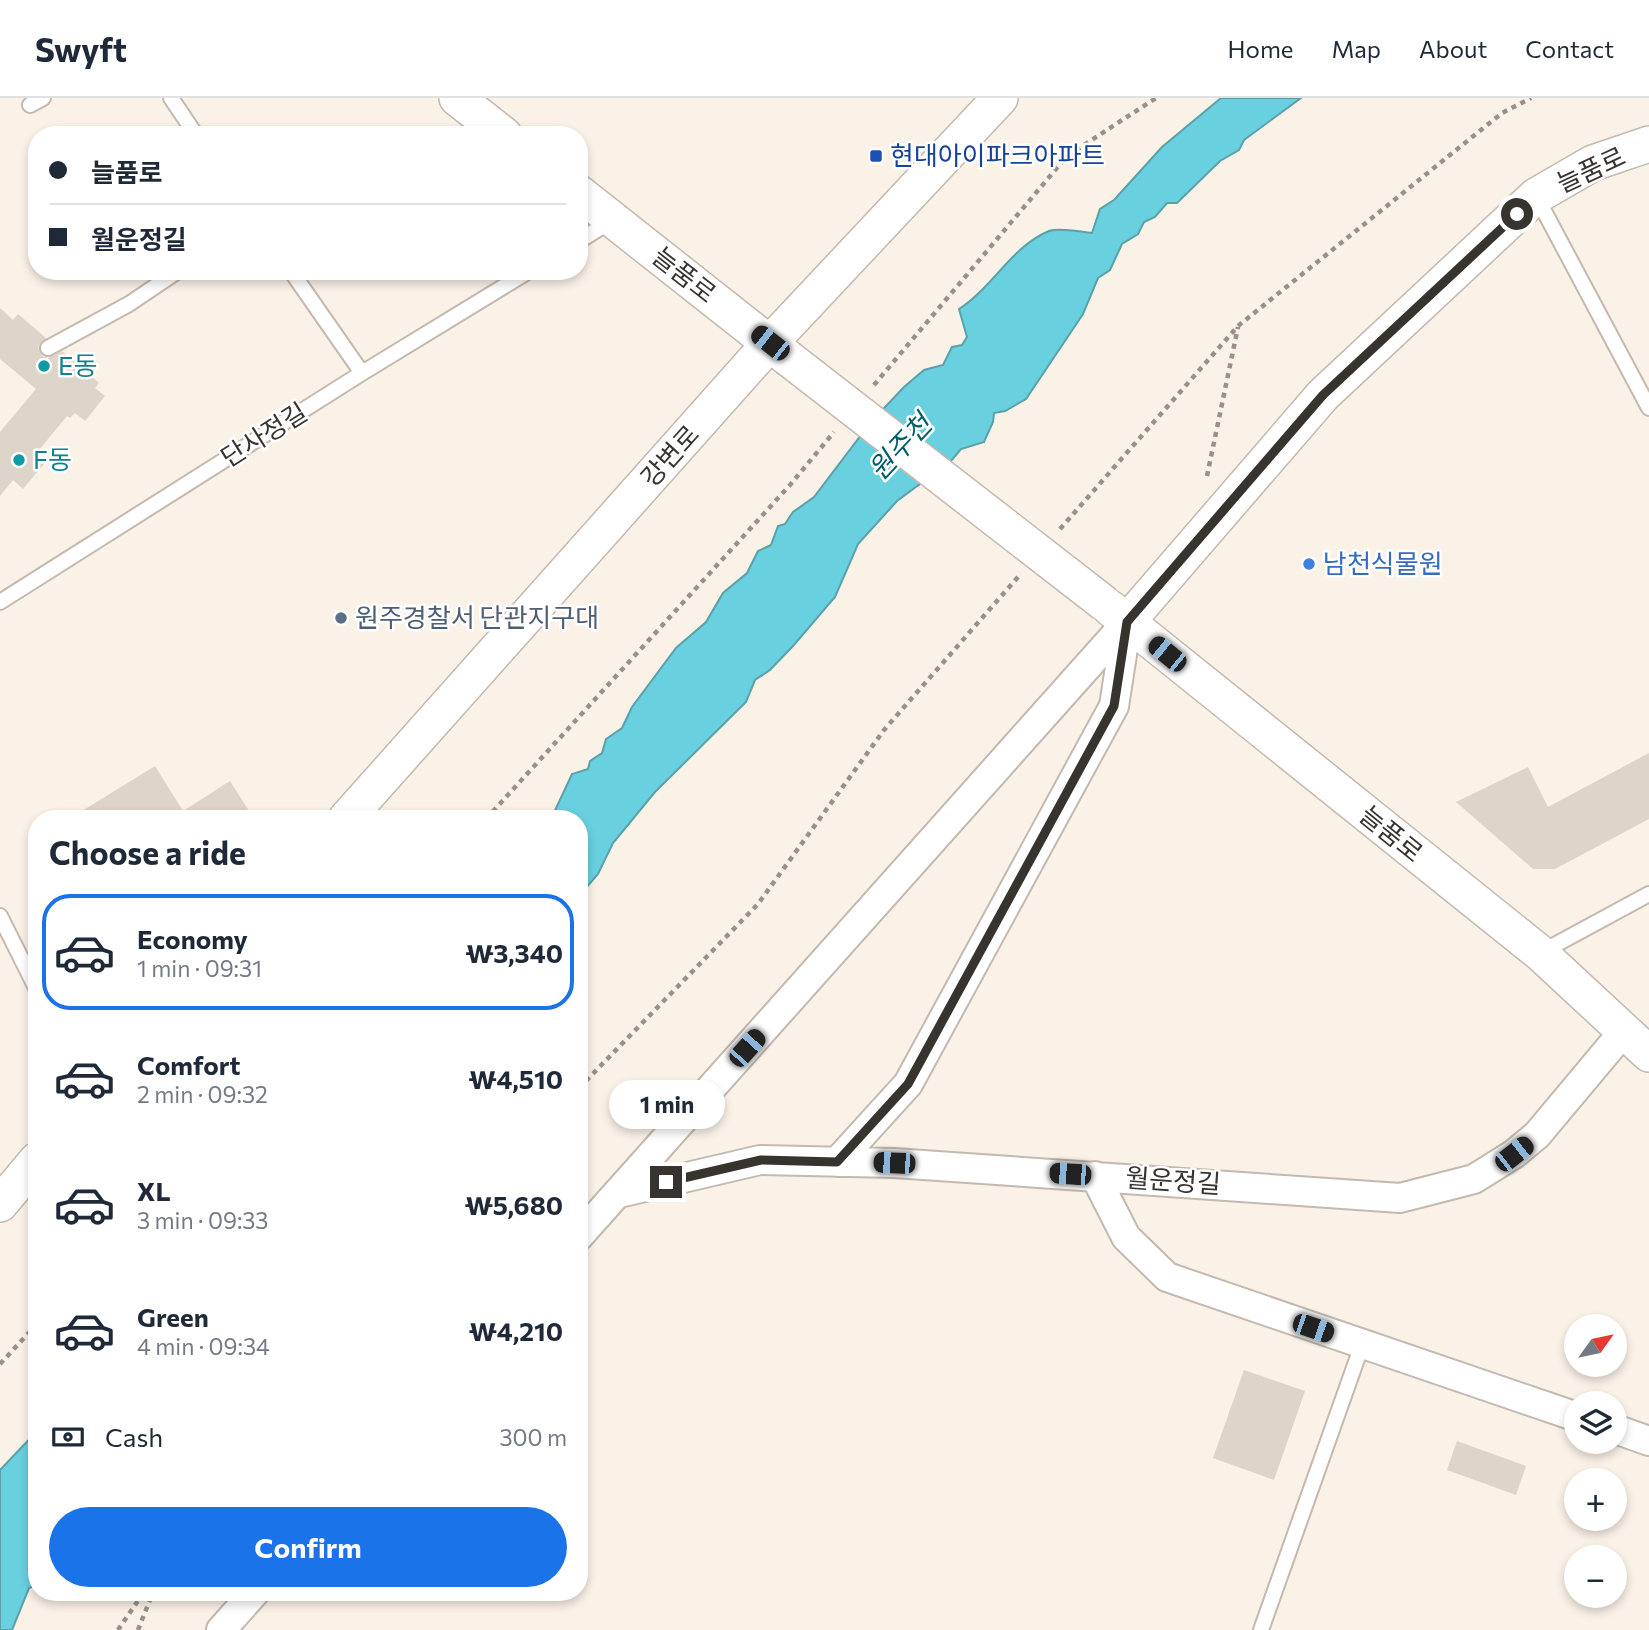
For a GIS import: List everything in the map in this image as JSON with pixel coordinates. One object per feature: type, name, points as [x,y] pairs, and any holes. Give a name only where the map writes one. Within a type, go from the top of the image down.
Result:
[{"type":"street","points":[[457,98],[493,126]]},
{"type":"street","name":"강변로","points":[[354,810],[779,351],[1000,98]]},
{"type":"street","name":"늘품로","points":[[1116,613],[1323,395],[1536,196],[1593,163],[1649,144]]},
{"type":"street","name":"늘품로","points":[[588,200],[1116,613],[1540,953],[1637,1042]]},
{"type":"street","points":[[837,1162],[908,1084],[1114,706],[1116,613]]},
{"type":"street","points":[[588,1226],[1116,613]]},
{"type":"street","name":"월운정길","points":[[619,1193],[761,1160],[1096,1176],[1400,1198],[1474,1179],[1537,1135],[1637,1042]]},
{"type":"street","points":[[0,1204],[28,1171]]},
{"type":"street","points":[[1096,1176],[1126,1237],[1167,1277],[1564,1412]]},
{"type":"street","points":[[1627,1433],[1649,1441]]},
{"type":"street","points":[[221,1630],[247,1601]]},
{"type":"lane","points":[[171,98],[190,126]]},
{"type":"lane","points":[[1536,196],[1649,408]]},
{"type":"lane","points":[[588,236],[614,220]]},
{"type":"lane","points":[[48,348],[129,304],[165,280]]},
{"type":"lane","points":[[298,280],[362,373]]},
{"type":"lane","name":"단사정길","points":[[0,602],[514,280]]},
{"type":"lane","points":[[1540,953],[1649,894]]},
{"type":"lane","points":[[0,916],[28,972]]},
{"type":"lane","points":[[1261,1630],[1362,1345]]},
{"type":"path","points":[[870,389],[1067,156],[1156,98]]},
{"type":"path","points":[[1207,477],[1238,326]]},
{"type":"path","points":[[494,810],[790,485],[843,421]]},
{"type":"path","points":[[0,1364],[28,1334]]},
{"type":"path","points":[[118,1630],[138,1601]]},
{"type":"path","points":[[138,1630],[149,1601]]},
{"type":"water","name":"원주천","points":[[1221,98],[1301,98],[1244,140],[1239,150],[1220,161],[1177,203],[1167,203],[1155,217],[1144,222],[1138,234],[1122,244],[1110,270],[1098,278],[1083,314],[1026,399],[1005,411],[994,413],[984,442],[961,449],[951,461],[897,501],[858,544],[835,597],[770,670],[755,680],[746,702],[655,792],[613,843],[598,874],[588,886],[588,810],[555,810],[572,774],[588,769],[590,761],[602,753],[606,739],[622,728],[632,707],[676,648],[706,622],[723,593],[747,573],[758,551],[771,545],[778,526],[785,524],[793,512],[814,497],[871,422],[924,370],[943,365],[952,347],[962,345],[967,337],[959,309],[1036,238],[1054,230],[1092,233],[1100,209],[1114,200],[1162,147]]},
{"type":"water","points":[[28,1440],[28,1590],[12,1630],[0,1630],[0,1470]]},
{"type":"building","points":[[0,308],[13,320],[18,314],[46,338],[38,347],[42,356],[48,358],[62,351],[99,383],[95,388],[105,396],[85,421],[75,413],[70,418],[67,416],[34,456],[44,464],[23,489],[13,480],[0,496],[0,432],[36,389],[0,359]]},
{"type":"building","points":[[1649,753],[1649,819],[1555,869],[1533,869],[1456,802],[1528,767],[1548,807]]},
{"type":"building","points":[[155,766],[182,810],[84,810]]},
{"type":"building","points":[[230,781],[248,810],[185,810]]},
{"type":"building","points":[[1244,1370],[1305,1391],[1274,1480],[1213,1458]]},
{"type":"building","points":[[1457,1441],[1526,1466],[1516,1495],[1447,1470]]},
{"type":"place","name":"현대아이파크아파트","points":[[876,156]]},
{"type":"place","name":"E동","points":[[44,366]]},
{"type":"place","name":"F동","points":[[19,460]]},
{"type":"place","name":"남천식물원","points":[[1309,564]]},
{"type":"place","name":"원주경찰서 단관지구대","points":[[341,618]]},
{"type":"route","points":[[666,1182],[761,1160],[837,1162],[908,1084],[1114,706],[1127,622],[1323,395],[1517,214]]}]
